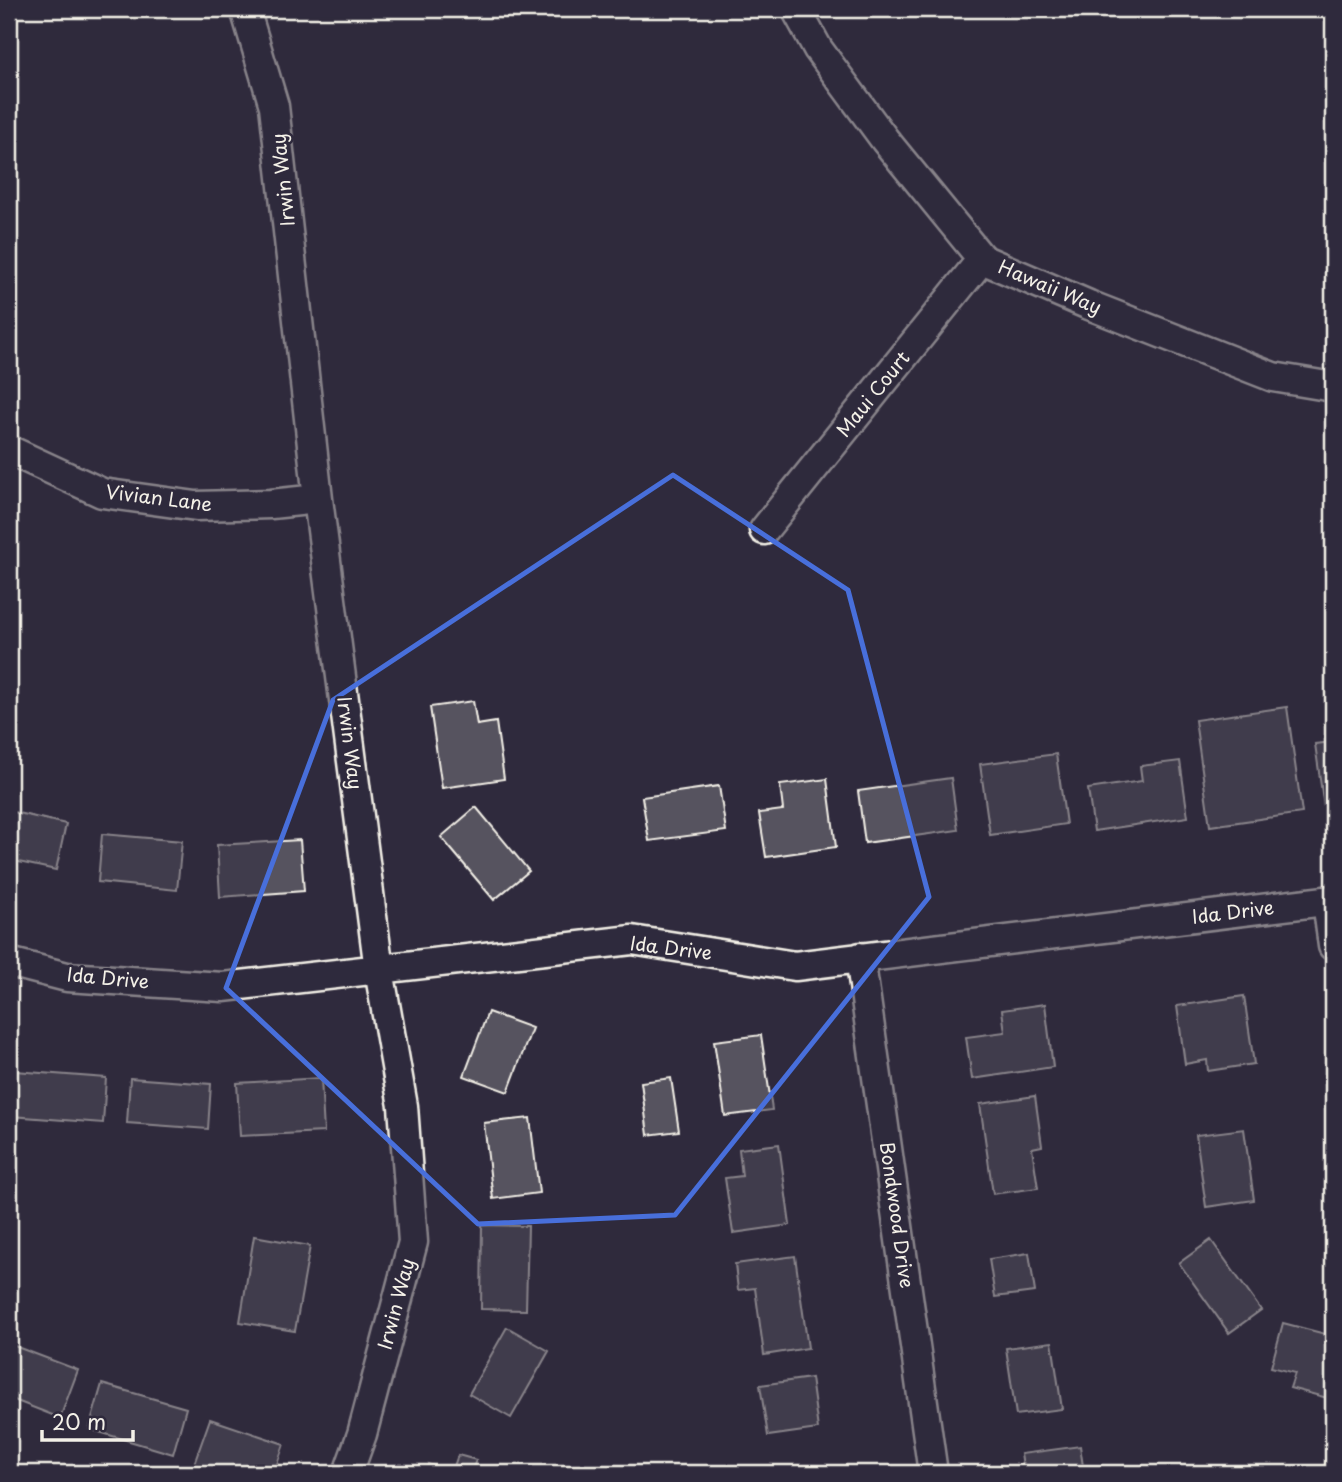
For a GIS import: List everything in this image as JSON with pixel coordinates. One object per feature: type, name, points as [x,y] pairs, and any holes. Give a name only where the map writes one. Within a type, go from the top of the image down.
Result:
[{"type":"street","name":"Irwin Way","points":[[245,9],[274,106],[318,499],[379,970],[403,1106],[413,1242],[362,1434],[348,1473]]},
{"type":"street","name":"Hawaii Way","points":[[796,9],[818,49],[885,140],[982,259],[1089,305],[1273,377],[1333,387]]},
{"type":"street","name":"Maui Court","points":[[764,530],[982,259]]},
{"type":"street","name":"Vivian Lane","points":[[9,450],[102,493],[196,506],[271,504],[318,499]]},
{"type":"street","name":"Ida Drive","points":[[9,962],[67,976],[223,988],[632,940],[795,966],[1330,901]]},
{"type":"street","points":[[1330,901],[1333,946]]},
{"type":"street","name":"Bondwood Drive","points":[[860,957],[933,1473]]},
{"type":"highlighted area","points":[[673,475],[848,590],[929,897],[675,1215],[478,1224],[226,988],[333,700]]},
{"type":"building","points":[[473,701],[477,725],[496,722],[504,779],[442,788],[430,707]]},
{"type":"building","points":[[1287,707],[1302,813],[1210,826],[1195,720]]},
{"type":"building","points":[[1333,742],[1333,805],[1324,807],[1315,744]]},
{"type":"building","points":[[1056,754],[1066,824],[990,835],[980,764]]},
{"type":"building","points":[[1180,761],[1188,817],[1094,831],[1088,789],[1142,781],[1140,766]]},
{"type":"building","points":[[951,778],[958,830],[865,843],[858,791]]},
{"type":"building","points":[[827,779],[836,847],[766,857],[759,813],[783,810],[780,785]]},
{"type":"building","points":[[719,786],[726,831],[649,841],[642,797]]},
{"type":"building","points":[[476,807],[529,871],[494,900],[441,837]]},
{"type":"building","points":[[9,811],[66,824],[56,870],[9,860]]},
{"type":"building","points":[[102,834],[182,841],[177,890],[98,882]]},
{"type":"building","points":[[300,840],[304,891],[220,897],[217,845]]},
{"type":"building","points":[[1244,996],[1254,1064],[1208,1071],[1207,1060],[1185,1064],[1177,1006]]},
{"type":"building","points":[[1045,1004],[1053,1067],[972,1079],[966,1037],[1005,1032],[1002,1010]]},
{"type":"building","points":[[488,1012],[532,1028],[508,1092],[464,1076]]},
{"type":"building","points":[[761,1035],[772,1110],[725,1116],[714,1041]]},
{"type":"building","points":[[15,1071],[106,1078],[103,1123],[11,1116]]},
{"type":"building","points":[[130,1078],[211,1084],[208,1129],[127,1123]]},
{"type":"building","points":[[321,1078],[324,1132],[240,1136],[237,1083]]},
{"type":"building","points":[[671,1078],[679,1131],[648,1135],[641,1082]]},
{"type":"building","points":[[1035,1096],[1042,1146],[1032,1148],[1038,1188],[993,1194],[980,1104]]},
{"type":"building","points":[[530,1118],[539,1193],[493,1199],[484,1123]]},
{"type":"building","points":[[1244,1129],[1254,1200],[1206,1207],[1196,1135]]},
{"type":"building","points":[[779,1144],[790,1225],[733,1233],[725,1178],[742,1176],[739,1149]]},
{"type":"building","points":[[482,1225],[528,1226],[526,1310],[481,1309]]},
{"type":"building","points":[[254,1236],[310,1246],[295,1331],[240,1322]]},
{"type":"building","points":[[1211,1240],[1261,1310],[1229,1333],[1179,1263]]},
{"type":"building","points":[[1029,1253],[1035,1292],[995,1297],[989,1259]]},
{"type":"building","points":[[795,1256],[808,1348],[764,1355],[755,1288],[738,1290],[735,1264]]},
{"type":"building","points":[[1283,1323],[1333,1336],[1331,1399],[1290,1388],[1295,1373],[1271,1367]]},
{"type":"building","points":[[507,1327],[549,1351],[511,1418],[469,1394]]},
{"type":"building","points":[[1052,1342],[1062,1409],[1016,1415],[1006,1348]]},
{"type":"building","points":[[9,1344],[78,1370],[60,1418],[9,1398]]},
{"type":"building","points":[[811,1378],[818,1429],[768,1436],[760,1385]]},
{"type":"building","points":[[102,1384],[186,1408],[173,1454],[89,1429]]},
{"type":"building","points":[[210,1419],[284,1444],[274,1473],[221,1473],[194,1464]]},
{"type":"building","points":[[1080,1446],[1084,1473],[1024,1473],[1021,1454]]},
{"type":"building","points":[[458,1455],[476,1460],[471,1473],[425,1473],[428,1464],[452,1472]]}]
